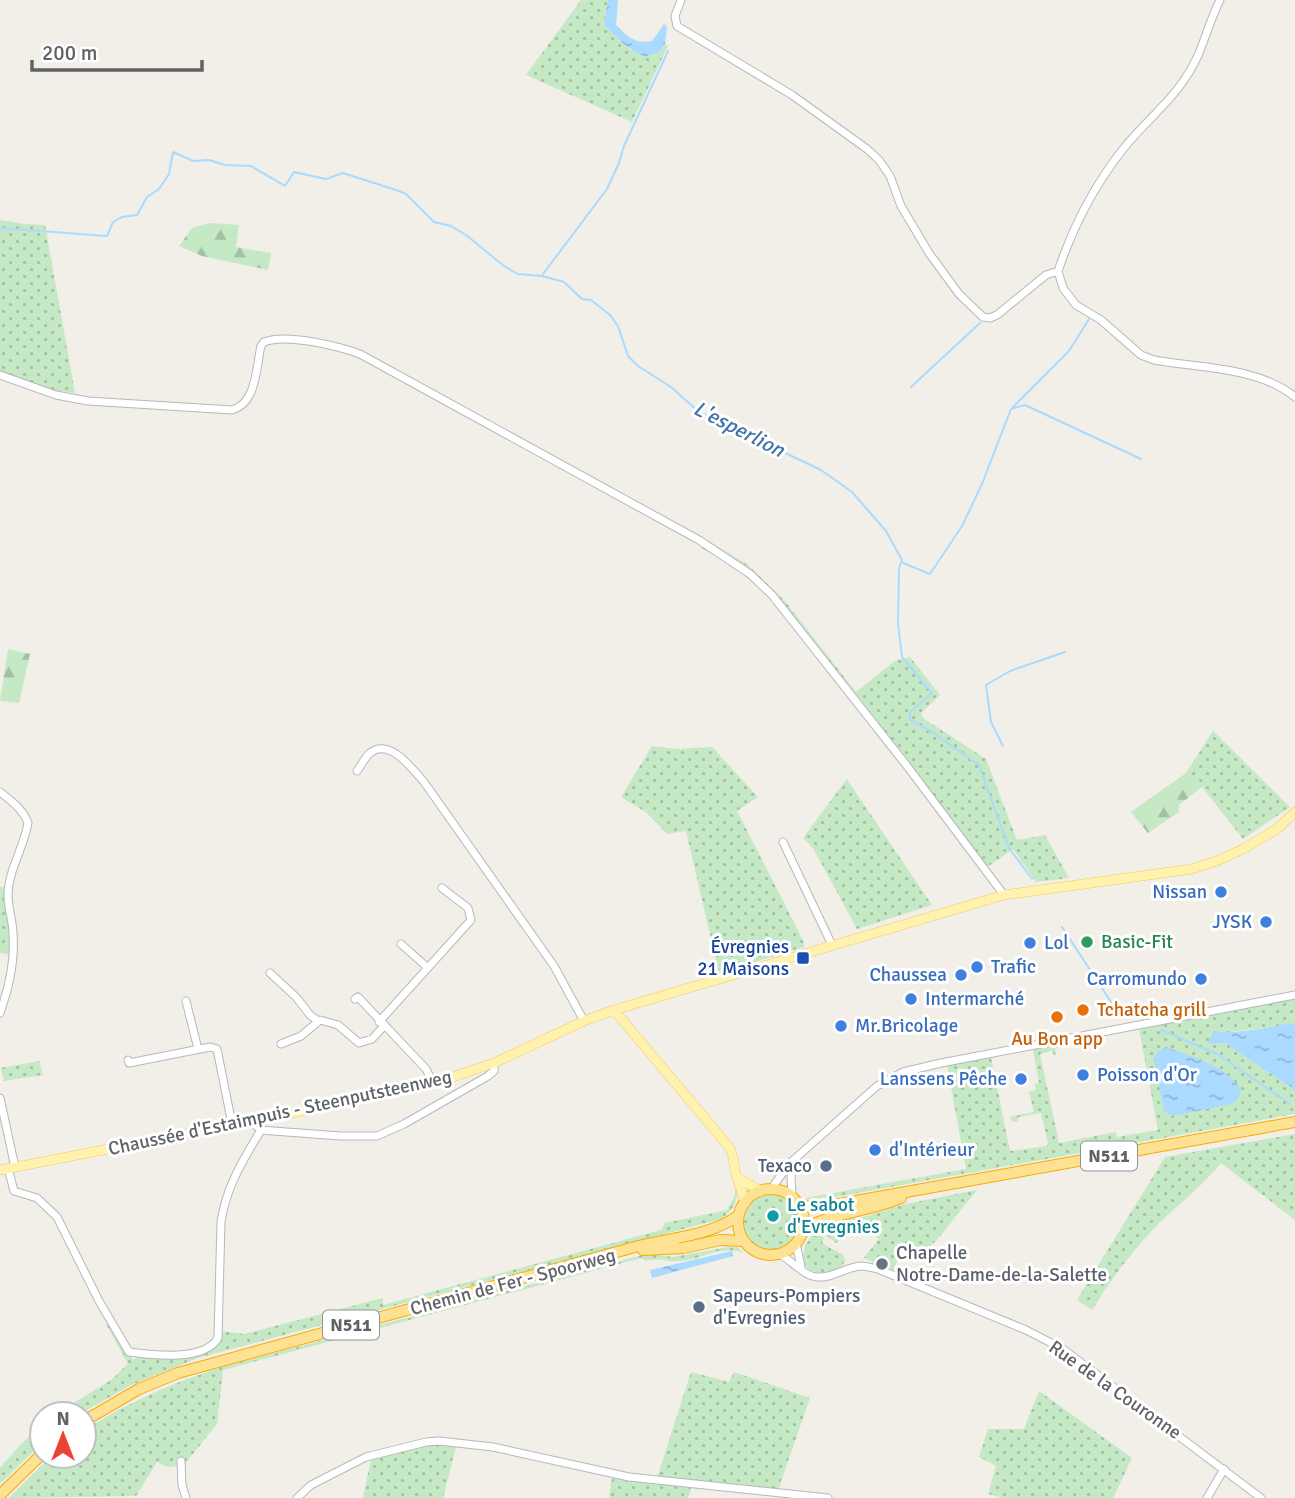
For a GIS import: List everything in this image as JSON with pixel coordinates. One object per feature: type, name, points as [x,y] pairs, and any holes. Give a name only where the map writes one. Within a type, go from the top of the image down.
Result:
[{"type":"highway","name":"N511","points":[[766,1190],[821,1207],[839,1205],[1295,1122]]},
{"type":"highway","name":"N511","points":[[803,1229],[823,1220],[881,1206],[923,1189]]},
{"type":"highway","points":[[744,1241],[740,1233],[739,1215],[744,1203],[766,1190]]},
{"type":"highway","points":[[779,1254],[796,1243],[803,1229],[803,1217],[795,1201]]},
{"type":"highway","name":"Chemin de Fer - Spoorweg","points":[[626,1252],[635,1247],[711,1229],[728,1223],[739,1215]]},
{"type":"highway","name":"Chemin de Fer - Spoorweg","points":[[98,1413],[139,1389],[187,1370],[626,1252],[683,1248],[720,1240],[744,1241],[760,1253],[779,1254]]},
{"type":"highway","points":[[0,1495],[28,1468]]},
{"type":"main road","name":"Chaussée d'Estaimpuis - Steenputsteenweg","points":[[8,1168],[433,1083],[494,1063],[614,1010],[1004,895],[1192,869],[1246,847],[1277,829],[1295,812]]},
{"type":"main road","points":[[614,1010],[729,1147],[743,1190],[744,1203]]},
{"type":"main road","points":[[737,1177],[766,1190]]},
{"type":"street","points":[[681,0],[675,16],[677,26],[792,95],[879,160],[890,176],[901,206],[929,253],[959,294],[983,317],[997,315],[1046,275],[1058,271]]},
{"type":"street","points":[[1220,0],[1199,57],[1182,85],[1125,147],[1100,181],[1086,206],[1058,271],[1063,288],[1076,305],[1101,320],[1141,355],[1154,360],[1259,377],[1279,384],[1295,397]]},
{"type":"street","points":[[0,375],[56,395],[88,401],[232,410],[242,406],[249,396],[264,342],[278,339],[330,344],[360,355],[699,540],[750,574],[772,595],[1004,895]]},
{"type":"street","points":[[357,771],[371,752],[377,750],[390,751],[406,761],[424,782],[554,966],[584,1021]]},
{"type":"street","points":[[0,792],[25,814],[28,823],[8,897],[13,951],[1,1010]]},
{"type":"street","points":[[783,842],[832,945]]},
{"type":"street","points":[[270,973],[296,996],[318,1021],[338,1024],[359,1043],[372,1039],[427,967],[471,920],[468,908],[442,888]]},
{"type":"street","points":[[401,944],[427,967]]},
{"type":"street","points":[[766,1190],[790,1163],[865,1096],[903,1072],[941,1062],[1295,995]]},
{"type":"street","points":[[355,999],[358,997],[426,1069],[433,1083]]},
{"type":"street","points":[[186,1001],[198,1049]]},
{"type":"street","points":[[281,1044],[301,1036],[318,1021]]},
{"type":"street","points":[[128,1060],[129,1063],[210,1047],[217,1049],[232,1124]]},
{"type":"street","points":[[250,1121],[261,1129],[341,1136],[377,1136],[404,1124],[488,1076],[494,1072],[494,1063]]},
{"type":"street","points":[[0,1098],[8,1168],[14,1191],[44,1202],[57,1217],[99,1301],[129,1352],[166,1356],[204,1349],[215,1342],[219,1331],[220,1222],[223,1206],[232,1178],[261,1129]]},
{"type":"street","points":[[795,1201],[790,1177],[796,1160]]},
{"type":"street","points":[[796,1243],[801,1268]]},
{"type":"street","name":"Rue de la Couronne","points":[[779,1254],[807,1275],[823,1277],[860,1266],[878,1269],[1027,1330],[1063,1349],[1097,1372],[1261,1498]]},
{"type":"street","points":[[297,1498],[311,1485],[366,1457],[426,1442],[455,1442],[493,1447],[629,1477],[828,1498]]},
{"type":"street","points":[[181,1461],[182,1485],[186,1498]]},
{"type":"street","points":[[1207,1498],[1224,1469]]},
{"type":"green space","points":[[581,0],[608,0],[604,24],[631,50],[645,57],[659,52],[665,44],[668,46],[632,122],[526,75]]},
{"type":"green space","points":[[0,220],[45,225],[75,393],[45,389],[0,373]]},
{"type":"green space","points":[[210,223],[239,225],[236,247],[271,253],[268,270],[202,256],[179,246],[192,228]]},
{"type":"green space","points":[[707,540],[748,565],[784,600],[856,692],[896,660],[910,657],[940,695],[921,713],[923,718],[986,759],[1017,840],[1045,835],[1069,878],[1036,882],[1013,849],[983,870],[767,595],[731,564],[701,548]]},
{"type":"green space","points":[[8,649],[30,654],[19,703],[0,701]]},
{"type":"green space","points":[[1213,731],[1290,807],[1243,839],[1202,787],[1186,773]]},
{"type":"green space","points":[[652,746],[678,749],[712,747],[758,797],[737,811],[804,942],[804,947],[719,973],[686,831],[667,834],[647,813],[621,797]]},
{"type":"green space","points":[[1186,773],[1202,787],[1179,805],[1179,812],[1148,833],[1131,812]]},
{"type":"green space","points":[[847,779],[932,905],[857,929],[813,848],[803,838]]},
{"type":"green space","points":[[0,887],[12,888],[15,955],[0,953]]},
{"type":"green space","points":[[1295,999],[1295,1024],[1222,1033],[1217,1044],[1225,1042],[1295,1090],[1295,1114],[830,1198],[805,1198],[966,1169],[947,1065],[991,1057],[1010,1151],[1048,1144],[1041,1113],[1018,1117],[1018,1121],[1014,1122],[1009,1117],[1034,1112],[1029,1092],[1035,1090],[1035,1084],[1039,1083],[1033,1049],[1058,1044],[1060,1048],[1055,1049],[1056,1055],[1052,1051],[1040,1054],[1059,1143],[1116,1132],[1117,1137],[1158,1130],[1139,1029]]},
{"type":"green space","points":[[39,1061],[43,1075],[4,1081],[1,1068]]},
{"type":"green space","points":[[1295,1134],[1295,1220],[1221,1163],[1138,1246],[1092,1310],[1077,1300],[1165,1157]]},
{"type":"green space","points":[[735,1180],[736,1202],[721,1219],[198,1358],[131,1385],[98,1404],[98,1400],[79,1400],[111,1380],[128,1364],[106,1324],[110,1321],[133,1360],[136,1354],[208,1350],[217,1345],[221,1331],[244,1334],[383,1298],[383,1305],[661,1230],[665,1223],[727,1210],[735,1195]]},
{"type":"green space","points":[[977,1190],[937,1240],[918,1257],[904,1247],[893,1270],[864,1258],[879,1239],[857,1222],[836,1243],[818,1230],[844,1220],[905,1204]]},
{"type":"green space","points":[[772,1194],[787,1199],[795,1207],[800,1222],[795,1237],[787,1245],[772,1250],[757,1245],[749,1237],[744,1222],[749,1207],[757,1199]]},
{"type":"green space","points":[[816,1231],[824,1238],[822,1243],[843,1255],[845,1261],[830,1273],[812,1271],[802,1263],[805,1245]]},
{"type":"green space","points":[[729,1247],[737,1247],[744,1253],[727,1250],[679,1261],[646,1261],[641,1258],[223,1370],[217,1424],[184,1465],[168,1467],[157,1462],[136,1496],[9,1498],[37,1470],[98,1470],[98,1422],[134,1402],[204,1373],[646,1254],[673,1257]]},
{"type":"green space","points":[[691,1372],[729,1382],[734,1372],[810,1398],[778,1490],[657,1478]]},
{"type":"green space","points":[[1039,1391],[1132,1458],[1113,1498],[1003,1498],[988,1494],[996,1466],[979,1457],[988,1429],[1024,1429]]},
{"type":"green space","points":[[28,1438],[28,1457],[0,1484],[0,1468]]},
{"type":"green space","points":[[457,1443],[443,1498],[363,1498],[371,1459],[416,1446]]},
{"type":"green space","points":[[612,1477],[692,1486],[688,1498],[609,1498]]},
{"type":"water","points":[[608,0],[618,0],[616,25],[632,39],[652,41],[664,24],[667,27],[665,44],[659,52],[645,57],[613,34],[604,24]]},
{"type":"water","points":[[1295,1024],[1295,1090],[1225,1043],[1208,1042],[1214,1031],[1240,1031]]},
{"type":"water","points":[[1166,1047],[1208,1063],[1227,1074],[1241,1090],[1237,1100],[1231,1104],[1173,1116],[1164,1111],[1154,1059],[1157,1052]]},
{"type":"water","points":[[732,1251],[733,1256],[652,1278],[650,1270]]},
{"type":"waterway","points":[[543,274],[607,189],[668,51]]},
{"type":"waterway","name":"L'esperlion","points":[[0,228],[107,236],[113,222],[122,217],[137,215],[147,197],[159,189],[169,174],[173,152],[193,161],[209,160],[225,165],[251,166],[285,186],[294,172],[326,179],[343,173],[399,191],[406,194],[434,222],[451,226],[466,235],[518,274],[542,276],[564,282],[582,299],[591,300],[610,315],[618,326],[628,356],[638,366],[671,387],[699,412],[821,470],[852,492],[886,531],[902,560],[899,568],[898,624],[902,657],[931,692],[910,712],[910,720],[979,765],[1009,848],[1032,879]]},
{"type":"waterway","points":[[1012,408],[1069,351],[1089,319]]},
{"type":"waterway","points":[[911,387],[980,323]]},
{"type":"waterway","points":[[903,563],[930,574],[962,526],[982,484],[1011,409],[1025,405],[1141,459]]},
{"type":"waterway","points":[[1003,746],[991,722],[986,685],[1010,671],[1065,652]]},
{"type":"waterway","name":"L'esperlion","points":[[1062,927],[1111,1002]]},
{"type":"waterway","name":"L'esperlion","points":[[1161,1030],[1217,1054],[1290,1104]]},
{"type":"place","name":"Nissan","points":[[1221,892]]},
{"type":"place","name":"JYSK","points":[[1266,922]]},
{"type":"place","name":"Basic-Fit","points":[[1087,942]]},
{"type":"place","name":"Lol","points":[[1030,943]]},
{"type":"place","name":"Évregnies 21 Maisons","points":[[803,958]]},
{"type":"place","name":"Trafic","points":[[977,967]]},
{"type":"place","name":"Chaussea","points":[[961,975]]},
{"type":"place","name":"Carromundo","points":[[1201,979]]},
{"type":"place","name":"Intermarché","points":[[911,999]]},
{"type":"place","name":"Tchatcha grill","points":[[1083,1010]]},
{"type":"place","name":"Au Bon app","points":[[1057,1017]]},
{"type":"place","name":"Mr.Bricolage","points":[[841,1026]]},
{"type":"place","name":"Poisson d'Or","points":[[1083,1075]]},
{"type":"place","name":"Lanssens Pêche","points":[[1021,1079]]},
{"type":"place","name":"d'Intérieur","points":[[875,1150]]},
{"type":"place","name":"Texaco","points":[[826,1166]]},
{"type":"place","name":"Le sabot d'Evregnies","points":[[773,1216]]},
{"type":"place","name":"Chapelle Notre-Dame-de-la-Salette","points":[[882,1264]]},
{"type":"place","name":"Sapeurs-Pompiers d'Evregnies","points":[[699,1307]]}]
